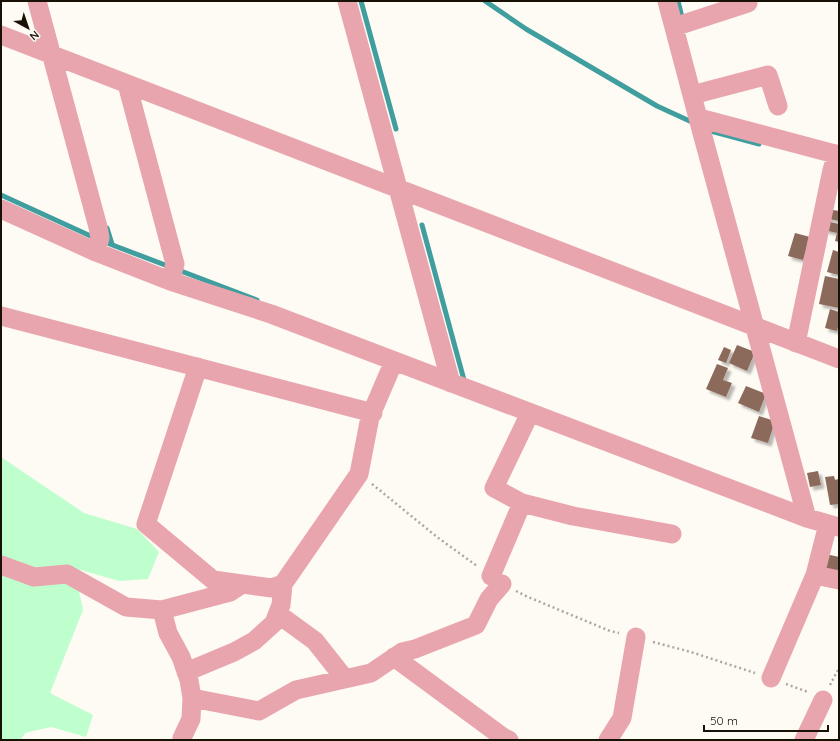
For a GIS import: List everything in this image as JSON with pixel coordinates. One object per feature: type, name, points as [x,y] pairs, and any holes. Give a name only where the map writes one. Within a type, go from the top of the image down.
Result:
[{"type":"street","points":[[37,1],[98,245]]},
{"type":"street","points":[[667,1],[680,24],[703,122],[755,327],[805,510]]},
{"type":"street","points":[[680,24],[748,3]]},
{"type":"street","points":[[343,4],[398,189],[451,383]]},
{"type":"street","points":[[1,35],[839,359]]},
{"type":"street","points":[[697,94],[768,75],[778,106]]},
{"type":"street","points":[[127,84],[172,272]]},
{"type":"street","points":[[703,122],[836,159],[796,343]]},
{"type":"street","points":[[1,209],[172,272],[271,314],[530,413],[805,510],[833,526],[771,678]]},
{"type":"street","points":[[1,316],[373,413]]},
{"type":"street","points":[[186,672],[234,652],[254,640],[274,623],[281,606],[283,584],[359,474],[370,417],[394,362]]},
{"type":"street","points":[[198,367],[146,524],[213,580],[272,588],[283,584]]},
{"type":"street","points":[[530,413],[494,488],[522,503],[573,516],[672,534]]},
{"type":"street","points":[[192,698],[259,711],[296,690],[371,673],[402,652],[415,649],[476,625],[497,580],[522,503]]},
{"type":"street","points":[[1,565],[34,577],[67,574],[126,607],[162,610],[230,592],[242,584]]},
{"type":"street","points":[[814,575],[839,580]]},
{"type":"street","points":[[162,610],[168,633],[181,657],[189,680],[192,698],[191,719],[182,738],[183,740]]},
{"type":"street","points":[[278,614],[315,641],[345,679]]},
{"type":"street","points":[[608,740],[622,718],[636,637]]},
{"type":"street","points":[[394,657],[504,738],[509,740]]},
{"type":"street","points":[[804,740],[823,700]]},
{"type":"path","points":[[359,474],[442,541],[497,580],[528,597],[610,630],[691,652],[771,678],[798,687],[823,700]]},
{"type":"green space","points":[[1,457],[84,513],[137,529],[159,552],[148,579],[119,581],[74,568],[83,610],[50,693],[93,715],[86,737],[51,727],[25,733],[21,740],[1,740]]},
{"type":"building","points":[[827,209],[839,211],[839,221],[825,218]]},
{"type":"building","points":[[826,221],[839,224],[839,242],[835,241],[837,233],[824,230]]},
{"type":"building","points":[[795,233],[810,237],[803,260],[788,256]]},
{"type":"building","points":[[833,250],[839,252],[839,275],[827,272]]},
{"type":"building","points":[[825,276],[839,279],[839,308],[819,304]]},
{"type":"building","points":[[830,309],[839,312],[837,331],[825,328]]},
{"type":"building","points":[[737,345],[755,352],[747,371],[729,363]]},
{"type":"building","points":[[724,347],[731,350],[726,363],[718,360]]},
{"type":"building","points":[[717,364],[728,368],[723,380],[732,383],[726,397],[706,389]]},
{"type":"building","points":[[746,386],[766,394],[759,412],[738,403]]},
{"type":"building","points":[[759,416],[775,421],[768,443],[751,438]]},
{"type":"building","points":[[818,471],[821,485],[810,487],[807,473]]},
{"type":"building","points":[[834,476],[835,480],[839,479],[839,504],[830,505],[825,477]]},
{"type":"building","points":[[826,554],[839,557],[839,574],[823,570]]},
{"type":"waterway","points":[[361,1],[396,129]]},
{"type":"waterway","points":[[485,1],[526,29],[657,106],[694,123]]},
{"type":"waterway","points":[[678,1],[683,21]]},
{"type":"waterway","points":[[707,130],[759,144]]},
{"type":"waterway","points":[[1,195],[95,238]]},
{"type":"waterway","points":[[422,225],[464,380]]},
{"type":"waterway","points":[[107,228],[112,244]]},
{"type":"waterway","points":[[102,241],[257,300]]}]
